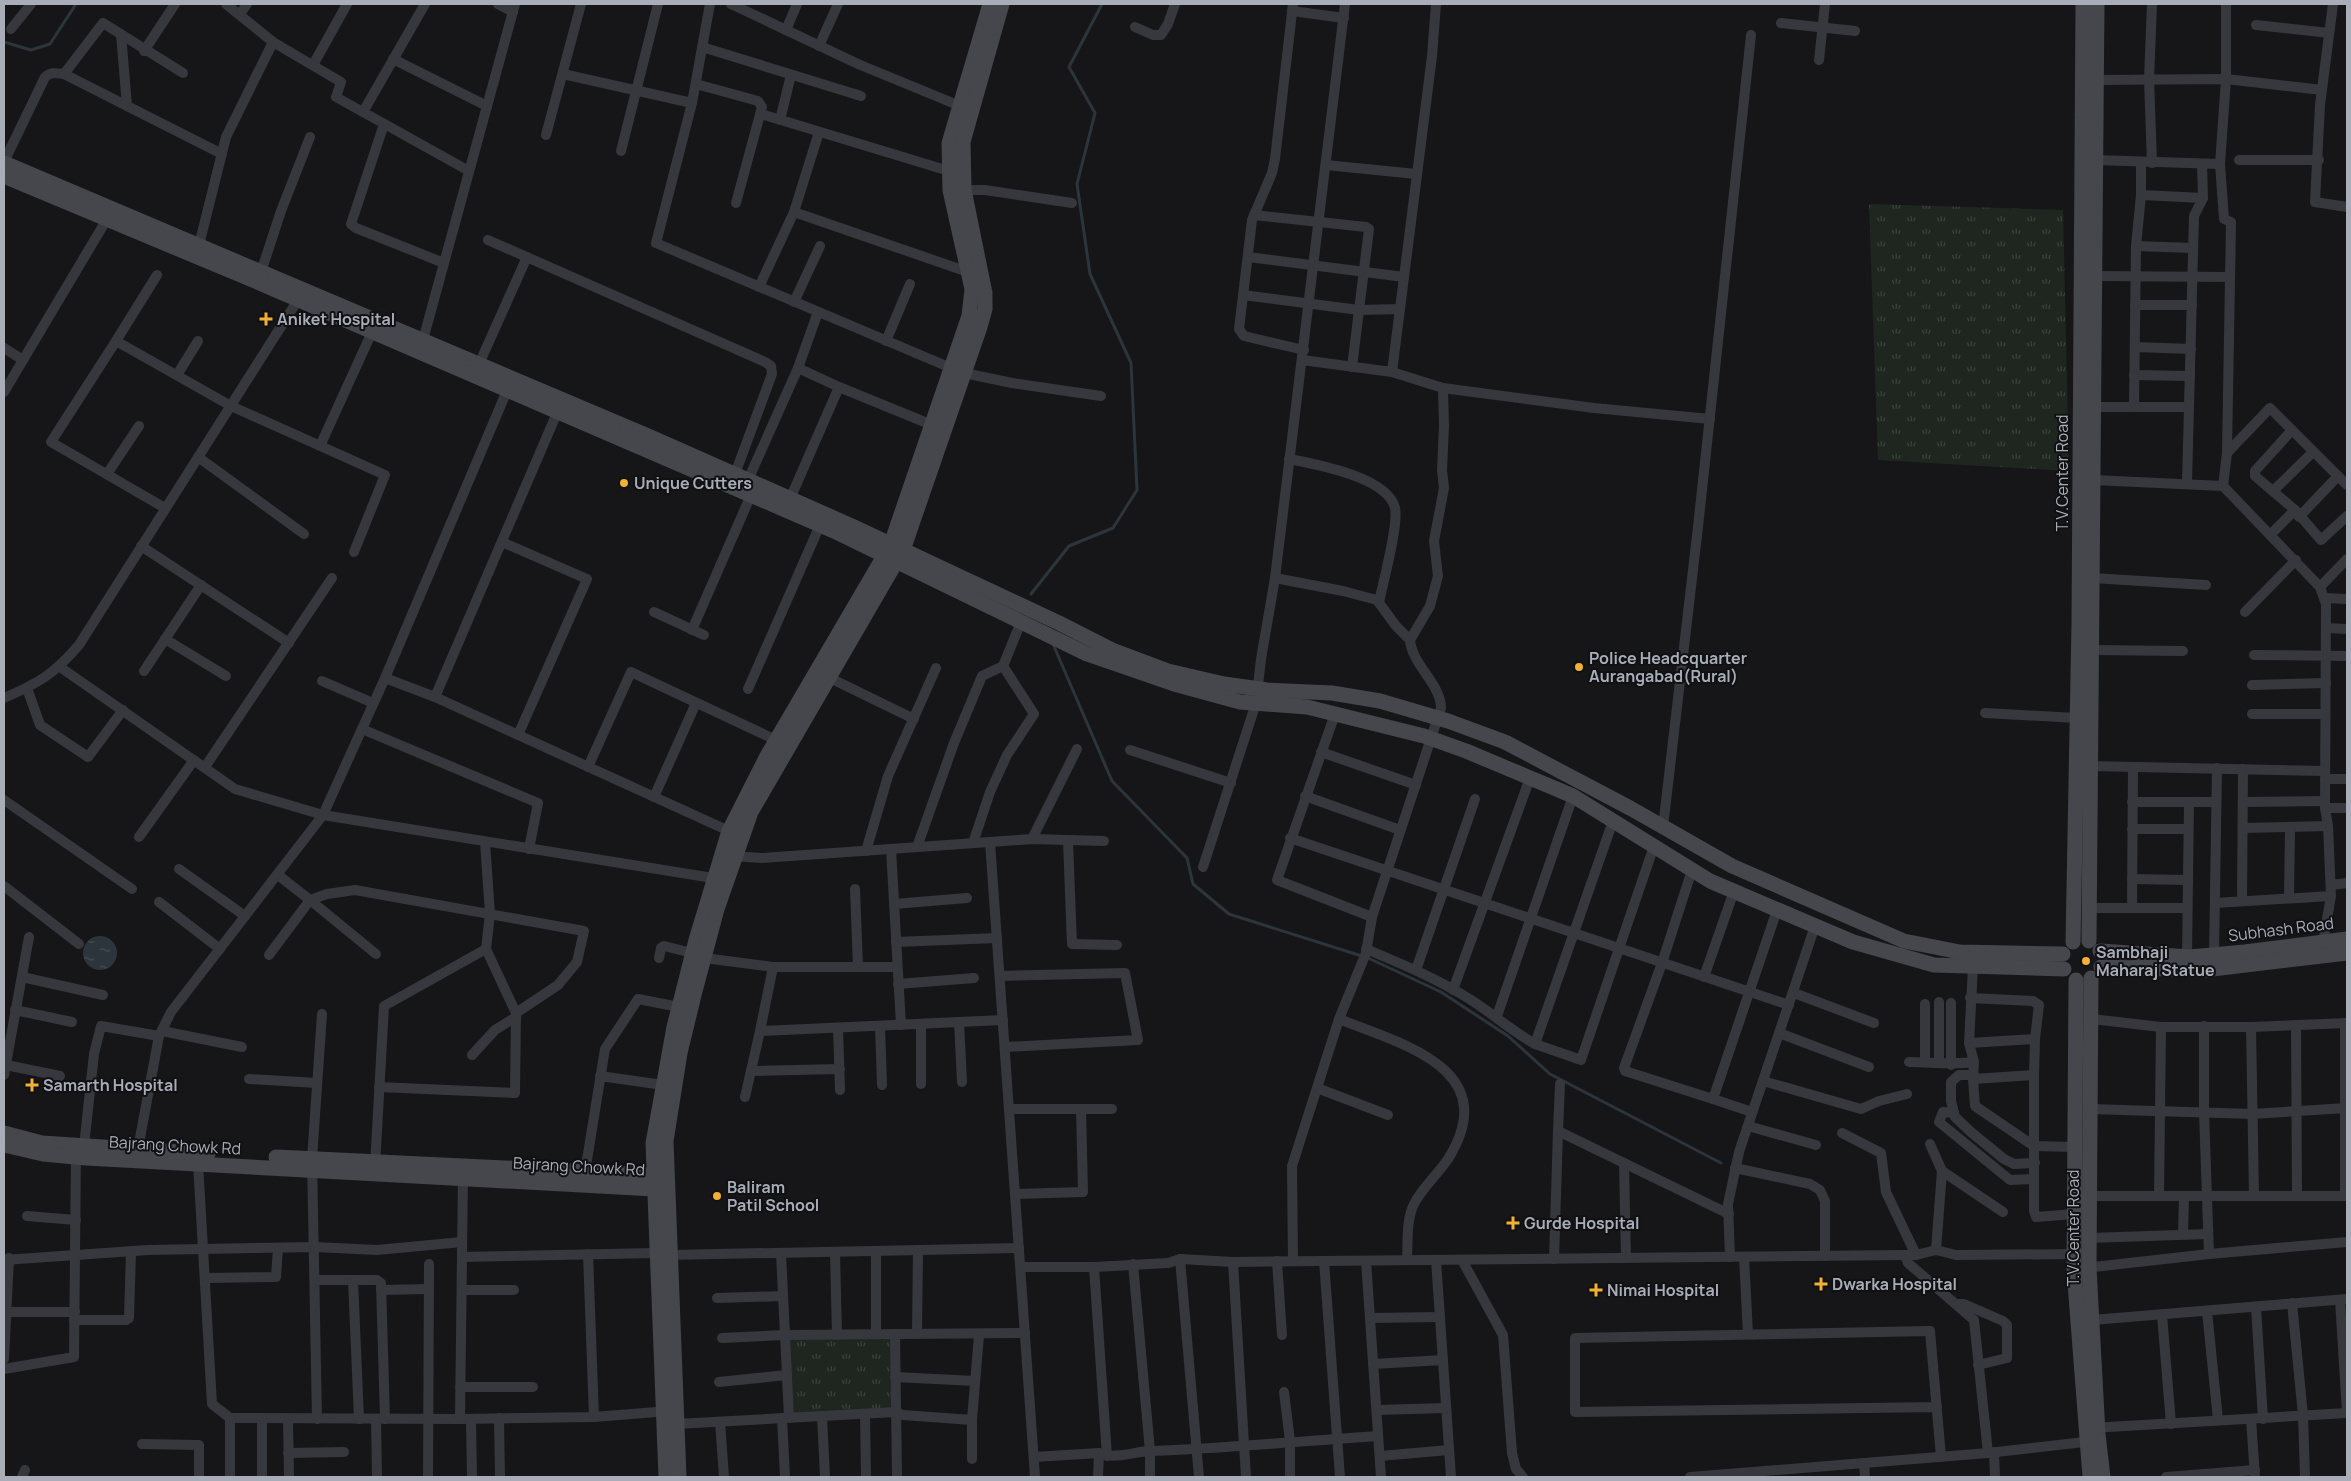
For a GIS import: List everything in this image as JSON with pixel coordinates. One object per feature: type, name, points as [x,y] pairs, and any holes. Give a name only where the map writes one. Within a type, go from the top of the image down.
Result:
[{"type":"street","points":[[11,29],[31,4]]},
{"type":"street","points":[[144,50],[175,4]]},
{"type":"street","points":[[226,4],[274,42],[340,82],[336,97],[469,171]]},
{"type":"street","points":[[240,14],[247,4]]},
{"type":"street","points":[[312,65],[347,4]]},
{"type":"street","points":[[362,112],[425,4]]},
{"type":"street","points":[[423,340],[514,8],[498,4]]},
{"type":"street","points":[[546,135],[581,4]]},
{"type":"street","points":[[621,151],[658,4]]},
{"type":"street","points":[[710,4],[692,103],[656,243],[958,371],[1012,383],[1101,396]]},
{"type":"street","points":[[731,4],[858,64],[966,109]]},
{"type":"street","points":[[786,30],[797,4]]},
{"type":"street","points":[[819,46],[838,4]]},
{"type":"street","points":[[678,1477],[672,1415],[658,1181],[653,1143],[679,1007],[698,955],[729,856],[751,812],[830,678],[894,553],[965,350],[985,309],[985,293],[964,190],[963,142],[966,109],[990,4]]},
{"type":"street","points":[[965,350],[972,289],[950,190],[949,143],[966,109],[1002,4]]},
{"type":"street","points":[[1135,27],[1152,35],[1161,35],[1168,24],[1175,4]]},
{"type":"street","points":[[1204,867],[1256,696],[1275,578],[1346,4]]},
{"type":"street","points":[[1392,372],[1432,56],[1436,4]]},
{"type":"street","points":[[1819,60],[1825,4]]},
{"type":"street","name":"T.V.Center Road","points":[[2073,942],[2077,718],[2082,4]]},
{"type":"street","name":"T.V.Center Road","points":[[2094,946],[2089,908],[2097,4]]},
{"type":"street","points":[[2152,4],[2149,79],[2152,163]]},
{"type":"street","points":[[2223,486],[2226,453],[2231,222],[2224,219],[2220,164],[2226,79],[2226,4]]},
{"type":"street","points":[[2333,4],[2322,90],[2315,202],[2347,207]]},
{"type":"street","points":[[1344,18],[1292,7],[1275,159],[1272,173],[1254,215],[1239,329],[1241,333],[1244,336],[1303,355],[1352,367],[1392,372],[1442,388],[1594,408],[1710,419]]},
{"type":"street","points":[[64,74],[103,23],[183,73]]},
{"type":"street","points":[[1782,23],[1855,31]]},
{"type":"street","points":[[2256,25],[2329,33]]},
{"type":"street","points":[[121,34],[127,106]]},
{"type":"street","points":[[1663,827],[1710,419],[1751,36]]},
{"type":"street","points":[[199,245],[226,137],[274,42]]},
{"type":"street","points":[[702,47],[861,96]]},
{"type":"street","points":[[393,59],[487,106]]},
{"type":"street","points":[[222,154],[64,74],[49,73],[44,77],[4,163],[261,272],[372,332],[510,384],[744,483],[790,499],[1021,622],[1087,654],[1231,699],[1256,696],[1332,693],[1380,702],[1438,718],[1505,742],[1732,866],[1904,941],[1960,952],[2063,954]]},
{"type":"street","points":[[562,74],[692,103]]},
{"type":"street","points":[[780,120],[792,75]]},
{"type":"street","points":[[2096,80],[2226,79],[2322,90]]},
{"type":"street","points":[[696,84],[758,101],[762,107],[736,203]]},
{"type":"street","points":[[761,114],[949,171]]},
{"type":"street","points":[[384,124],[351,224],[356,228],[444,263]]},
{"type":"street","points":[[759,287],[794,212],[819,132]]},
{"type":"street","points":[[261,272],[281,211],[310,137]]},
{"type":"street","points":[[2095,160],[2141,163],[2220,164]]},
{"type":"street","points":[[2239,160],[2319,160]]},
{"type":"street","points":[[2134,407],[2136,246],[2141,195],[2141,163]]},
{"type":"street","points":[[2187,483],[2194,216],[2202,198],[2202,164]]},
{"type":"street","points":[[1326,165],[1416,174]]},
{"type":"street","points":[[4,176],[301,295],[423,340],[479,364],[510,384]]},
{"type":"street","points":[[964,190],[985,190],[1072,203]]},
{"type":"street","points":[[2141,195],[2202,198]]},
{"type":"street","points":[[794,212],[968,272]]},
{"type":"street","points":[[1254,215],[1366,227],[1369,230],[1352,367]]},
{"type":"street","points":[[4,392],[108,219]]},
{"type":"street","points":[[488,240],[771,366],[772,374],[744,483],[692,630]]},
{"type":"street","points":[[794,302],[820,246]]},
{"type":"street","points":[[2136,246],[2194,248]]},
{"type":"street","points":[[1248,257],[1404,277]]},
{"type":"street","points":[[479,364],[527,258]]},
{"type":"street","points":[[157,275],[51,442],[165,508]]},
{"type":"street","points":[[2094,276],[2230,278]]},
{"type":"street","points":[[886,341],[910,284]]},
{"type":"street","points":[[4,698],[27,688],[60,667],[79,645],[301,295]]},
{"type":"street","points":[[1244,295],[1359,310],[1400,309]]},
{"type":"street","points":[[2135,305],[2192,305]]},
{"type":"street","points":[[744,483],[798,368],[818,312]]},
{"type":"street","points":[[320,446],[372,332]]},
{"type":"street","points":[[116,341],[231,406],[386,475],[354,552]]},
{"type":"street","points":[[177,375],[198,341]]},
{"type":"street","points":[[2134,347],[2191,349]]},
{"type":"street","points":[[4,348],[23,360]]},
{"type":"street","points":[[798,368],[838,387],[932,425]]},
{"type":"street","points":[[729,856],[729,831],[776,740],[894,553],[932,425],[958,371]]},
{"type":"street","points":[[2134,375],[2190,376]]},
{"type":"street","points":[[136,1155],[161,1033],[171,1012],[323,815],[385,678],[510,384]]},
{"type":"street","points":[[790,499],[838,387]]},
{"type":"street","points":[[1410,640],[1430,606],[1438,576],[1434,541],[1444,488],[1442,470],[1444,426],[1442,388]]},
{"type":"street","points":[[560,406],[744,483],[820,525],[894,553],[1120,653],[1168,671],[1224,684],[1256,696],[1431,738],[1530,778],[1572,796],[1710,881],[1853,942],[1934,965],[2064,969],[2083,979],[2101,967],[2094,946],[2073,942],[2063,954],[2064,969]]},
{"type":"street","points":[[436,697],[560,406]]},
{"type":"street","points":[[2093,407],[2189,407]]},
{"type":"street","points":[[2226,453],[2270,408],[2347,485]]},
{"type":"street","points":[[107,474],[139,426]]},
{"type":"street","points":[[2292,430],[2255,471],[2255,476],[2297,514],[2320,540],[2347,516]]},
{"type":"street","points":[[2273,491],[2313,452]]},
{"type":"street","points":[[198,457],[304,534]]},
{"type":"street","points":[[1289,459],[1341,470],[1365,480],[1389,496],[1393,502],[1396,520],[1379,602]]},
{"type":"street","points":[[2270,535],[2297,514],[2338,476]]},
{"type":"street","points":[[2093,480],[2223,486],[2320,587],[2325,598],[2325,804],[2331,885],[2331,896],[2322,949]]},
{"type":"street","points":[[748,689],[820,525]]},
{"type":"street","points":[[502,542],[587,579],[518,735]]},
{"type":"street","points":[[141,546],[288,643]]},
{"type":"street","points":[[2320,587],[2347,558]]},
{"type":"street","points":[[2245,612],[2296,560]]},
{"type":"street","points":[[205,767],[332,578]]},
{"type":"street","points":[[1275,578],[1343,590],[1379,602],[1396,626],[1410,640],[1416,656],[1439,700],[1440,708],[1372,917],[1365,955],[1339,1019],[1292,1166],[1293,1261]]},
{"type":"street","points":[[2092,578],[2206,585]]},
{"type":"street","points":[[144,671],[201,585]]},
{"type":"street","points":[[2325,598],[2347,599]]},
{"type":"street","points":[[654,612],[704,635]]},
{"type":"street","points":[[917,847],[954,742],[978,684],[982,676],[1003,666],[1021,622]]},
{"type":"street","points":[[2326,628],[2347,629]]},
{"type":"street","points":[[165,639],[226,676]]},
{"type":"street","points":[[2091,650],[2183,651]]},
{"type":"street","points":[[2254,655],[2347,656]]},
{"type":"street","points":[[973,843],[990,792],[1007,755],[1034,714],[1003,666]]},
{"type":"street","points":[[60,667],[236,788],[323,815],[721,879]]},
{"type":"street","points":[[866,851],[888,776],[936,668]]},
{"type":"street","points":[[588,767],[631,672],[776,740]]},
{"type":"street","points":[[385,678],[436,697],[729,831]]},
{"type":"street","points":[[830,678],[914,718]]},
{"type":"street","points":[[322,681],[373,703]]},
{"type":"street","points":[[2252,684],[2326,683]]},
{"type":"street","points":[[27,688],[40,725],[88,757],[122,710]]},
{"type":"street","points":[[654,797],[696,703]]},
{"type":"street","points":[[1985,713],[2077,718]]},
{"type":"street","points":[[1335,714],[1277,878],[1278,881],[1372,917]]},
{"type":"street","points":[[2252,714],[2326,714]]},
{"type":"street","points":[[362,729],[538,803],[529,849]]},
{"type":"street","points":[[1032,839],[1077,749]]},
{"type":"street","points":[[1130,750],[1231,782]]},
{"type":"street","points":[[1321,752],[1416,785]]},
{"type":"street","points":[[139,838],[194,760]]},
{"type":"street","points":[[2090,766],[2243,769],[2325,775],[2347,779]]},
{"type":"street","points":[[2132,908],[2133,767]]},
{"type":"street","points":[[2214,955],[2216,768]]},
{"type":"street","points":[[2242,901],[2243,769]]},
{"type":"street","points":[[1453,990],[1486,905],[1530,778]]},
{"type":"street","points":[[1305,796],[1400,830]]},
{"type":"street","points":[[1496,1016],[1572,796]]},
{"type":"street","points":[[1416,970],[1475,799]]},
{"type":"street","points":[[4,800],[132,889]]},
{"type":"street","points":[[2132,802],[2216,802]]},
{"type":"street","points":[[2187,957],[2189,802]]},
{"type":"street","points":[[2243,802],[2325,804],[2347,808]]},
{"type":"street","points":[[1535,1044],[1613,821]]},
{"type":"street","points":[[2243,828],[2328,826]]},
{"type":"street","points":[[2289,898],[2290,828]]},
{"type":"street","points":[[2132,829],[2188,829]]},
{"type":"street","points":[[1290,838],[1443,891],[1788,1005]]},
{"type":"street","points":[[729,856],[762,858],[1032,839],[1104,841]]},
{"type":"street","points":[[1068,841],[1072,944],[1117,945]]},
{"type":"street","points":[[379,1087],[514,1093],[516,1015],[486,950],[490,914],[485,842]]},
{"type":"street","points":[[990,842],[1035,1477]]},
{"type":"street","points":[[1365,955],[1416,970],[1496,1016],[1514,1032],[1535,1044],[1581,1060],[1654,846]]},
{"type":"street","points":[[891,849],[900,1025]]},
{"type":"street","points":[[179,869],[245,916]]},
{"type":"street","points":[[1692,870],[1662,963],[1624,1070],[1752,1112]]},
{"type":"street","points":[[278,875],[376,954]]},
{"type":"street","points":[[2132,879],[2188,880]]},
{"type":"street","points":[[2331,885],[2347,883]]},
{"type":"street","points":[[4,886],[79,944]]},
{"type":"street","points":[[855,889],[858,967]]},
{"type":"street","points":[[269,955],[310,900],[326,894],[355,890],[584,930],[578,962],[558,985],[494,1030],[472,1054]]},
{"type":"street","points":[[1704,977],[1734,891]]},
{"type":"street","points":[[2214,903],[2331,896]]},
{"type":"street","points":[[894,904],[968,898]]},
{"type":"street","points":[[159,902],[220,949]]},
{"type":"street","points":[[2089,908],[2187,908]]},
{"type":"street","points":[[1713,1099],[1777,910]]},
{"type":"street","points":[[1730,1257],[1728,1204],[1735,1168],[1815,926]]},
{"type":"street","points":[[29,937],[5,1070],[60,1076]]},
{"type":"street","points":[[896,942],[997,938]]},
{"type":"street","name":"Subhash Road","points":[[2101,967],[2204,970],[2322,949],[2347,939]]},
{"type":"street","points":[[659,958],[661,948],[664,946],[698,955],[773,967],[897,967]]},
{"type":"street","name":"Subhash Road","points":[[2094,946],[2187,957],[2322,949],[2347,952]]},
{"type":"street","points":[[375,1167],[384,1006],[486,950]]},
{"type":"street","points":[[658,1181],[698,955]]},
{"type":"street","points":[[1973,966],[1969,1044],[1974,1062],[1975,1106],[1978,1110],[2034,1146],[2074,1147]]},
{"type":"street","points":[[745,1097],[773,967]]},
{"type":"street","points":[[1000,976],[1125,973],[1138,1040],[1005,1047]]},
{"type":"street","points":[[22,977],[103,995]]},
{"type":"street","points":[[898,984],[974,978]]},
{"type":"street","name":"T.V.Center Road","points":[[2083,979],[2092,1019],[2089,1196],[2092,1320],[2090,1477]]},
{"type":"street","name":"T.V.Center Road","points":[[2083,979],[2074,1147],[2074,1262],[2092,1435],[2103,1477]]},
{"type":"street","points":[[1794,993],[1874,1023]]},
{"type":"street","points":[[1970,998],[2037,1002],[2039,1005],[2035,1039],[2034,1075],[2034,1210],[2036,1217],[2074,1214]]},
{"type":"street","points":[[585,1172],[605,1049],[638,999],[679,1007]]},
{"type":"street","points":[[1939,1002],[1939,1062]]},
{"type":"street","points":[[1951,1065],[1952,1003]]},
{"type":"street","points":[[1925,1004],[1925,1062]]},
{"type":"street","points":[[15,1010],[72,1022]]},
{"type":"street","points":[[317,1419],[313,1164],[322,1014]]},
{"type":"street","points":[[1339,1019],[1414,1049],[1451,1074],[1460,1087],[1463,1104],[1463,1124],[1450,1156],[1414,1205],[1409,1221],[1407,1260]]},
{"type":"street","points":[[2089,1196],[2346,1196],[2346,1023],[2251,1027],[2161,1026],[2092,1019]]},
{"type":"street","points":[[760,1031],[1003,1020]]},
{"type":"street","points":[[959,1022],[962,1082]]},
{"type":"street","points":[[920,1024],[921,1084]]},
{"type":"street","points":[[2296,1025],[2297,1196]]},
{"type":"street","points":[[4,1369],[74,1357],[79,1150],[94,1054],[101,1026],[161,1033],[242,1047]]},
{"type":"street","points":[[880,1026],[882,1085]]},
{"type":"street","points":[[2159,1196],[2161,1026]]},
{"type":"street","points":[[2204,1026],[2204,1112],[2209,1254]]},
{"type":"street","points":[[2251,1027],[2254,1196]]},
{"type":"street","points":[[838,1028],[840,1090]]},
{"type":"street","points":[[1779,1033],[1869,1067]]},
{"type":"street","points":[[1969,1044],[2035,1039]]},
{"type":"street","points":[[1909,1062],[1939,1062],[1951,1065],[1974,1062]]},
{"type":"street","points":[[751,1071],[840,1069]]},
{"type":"street","points":[[2034,1075],[1973,1077],[1958,1075],[1951,1082],[1951,1101],[1955,1116],[1972,1133],[2004,1159],[2014,1164],[2035,1163]]},
{"type":"street","points":[[600,1076],[663,1085]]},
{"type":"street","points":[[249,1079],[317,1083]]},
{"type":"street","points":[[1763,1081],[1861,1109],[1879,1101],[1907,1094]]},
{"type":"street","points":[[1554,1259],[1560,1084]]},
{"type":"street","points":[[1317,1088],[1388,1115]]},
{"type":"street","points":[[2090,1109],[2252,1114],[2346,1108]]},
{"type":"street","points":[[1009,1109],[1112,1109]]},
{"type":"street","points":[[1015,1194],[1083,1192],[1081,1109]]},
{"type":"street","points":[[1954,1113],[1943,1112],[1939,1122],[2010,1180],[2033,1179]]},
{"type":"street","points":[[1748,1126],[1816,1145]]},
{"type":"street","points":[[1558,1131],[1728,1214]]},
{"type":"street","points":[[1842,1133],[1881,1153],[1886,1192],[1916,1255]]},
{"type":"street","name":"Bajrang Chowk Rd","points":[[4,1134],[79,1150],[136,1155],[658,1181]]},
{"type":"street","points":[[1930,1144],[1942,1171],[1936,1250]]},
{"type":"street","name":"Bajrang Chowk Rd","points":[[4,1145],[43,1154],[79,1150]]},
{"type":"street","name":"Bajrang Chowk Rd","points":[[136,1155],[198,1163],[313,1164]]},
{"type":"street","points":[[198,1163],[212,1404],[230,1418],[471,1419],[672,1415],[720,1422],[896,1412],[903,1415],[972,1420]]},
{"type":"street","points":[[1624,1163],[1626,1258]]},
{"type":"street","points":[[1735,1168],[1810,1184],[1820,1190],[1824,1202],[1825,1256]]},
{"type":"street","points":[[1942,1171],[2002,1212]]},
{"type":"street","points":[[460,1419],[463,1172]]},
{"type":"street","name":"Bajrang Chowk Rd","points":[[463,1172],[585,1172],[658,1181]]},
{"type":"street","points":[[2183,1234],[2184,1196]]},
{"type":"street","points":[[27,1216],[76,1220]]},
{"type":"street","points":[[1021,1267],[1094,1267],[1168,1262],[1180,1259],[1277,1262],[1916,1255],[1936,1250],[1956,1255],[2074,1262],[2089,1253],[2183,1234],[2208,1234]]},
{"type":"street","points":[[4,1359],[8,1312],[6,1259],[131,1251],[203,1249],[315,1247],[377,1250],[462,1242]]},
{"type":"street","points":[[2074,1262],[2089,1253],[2209,1254],[2347,1242]]},
{"type":"street","points":[[205,1278],[276,1277],[278,1248]]},
{"type":"street","points":[[462,1257],[1019,1248]]},
{"type":"street","points":[[917,1334],[918,1250]]},
{"type":"street","points":[[8,1312],[126,1320],[129,1318],[131,1251]]},
{"type":"street","points":[[876,1251],[876,1334]]},
{"type":"street","points":[[835,1252],[837,1335]]},
{"type":"street","points":[[781,1253],[787,1375],[785,1477]]},
{"type":"street","points":[[588,1254],[594,1417]]},
{"type":"street","points":[[1905,1255],[1908,1263],[1974,1320],[1978,1365],[1995,1477]]},
{"type":"street","points":[[1744,1257],[1748,1334]]},
{"type":"street","points":[[1180,1259],[1199,1477]]},
{"type":"street","points":[[1436,1260],[1451,1477]]},
{"type":"street","points":[[1462,1260],[1503,1336],[1512,1453],[1517,1475]]},
{"type":"street","points":[[1324,1261],[1340,1477]]},
{"type":"street","points":[[1366,1261],[1381,1477]]},
{"type":"street","points":[[1232,1262],[1246,1477]]},
{"type":"street","points":[[1277,1262],[1282,1334]]},
{"type":"street","points":[[428,1477],[429,1264]]},
{"type":"street","points":[[1133,1264],[1150,1451],[1150,1477]]},
{"type":"street","points":[[1094,1267],[1103,1454],[1098,1477]]},
{"type":"street","points":[[315,1280],[377,1280],[381,1283],[381,1419],[377,1477]]},
{"type":"street","points":[[353,1280],[359,1419]]},
{"type":"street","points":[[381,1290],[429,1289]]},
{"type":"street","points":[[462,1290],[514,1290]]},
{"type":"street","points":[[717,1298],[783,1296]]},
{"type":"street","points":[[1690,1477],[1991,1453],[2092,1435],[2170,1424],[2347,1413],[2344,1299],[2092,1320]]},
{"type":"street","points":[[1955,1304],[1964,1304],[2003,1321],[2007,1326],[2007,1358],[1978,1365]]},
{"type":"street","points":[[2292,1304],[2303,1416],[2305,1477]]},
{"type":"street","points":[[2256,1307],[2263,1419]]},
{"type":"street","points":[[2207,1311],[2218,1420]]},
{"type":"street","points":[[2162,1315],[2170,1424]]},
{"type":"street","points":[[1370,1318],[1440,1317]]},
{"type":"street","points":[[1937,1406],[1575,1412],[1575,1338],[1930,1331],[1942,1457]]},
{"type":"street","points":[[722,1338],[784,1335],[979,1335],[1025,1333]]},
{"type":"street","points":[[894,1334],[896,1477]]},
{"type":"street","points":[[972,1459],[974,1381],[979,1335]]},
{"type":"street","points":[[1373,1364],[1443,1360]]},
{"type":"street","points":[[719,1382],[787,1375]]},
{"type":"street","points":[[895,1378],[974,1381]]},
{"type":"street","points":[[460,1387],[533,1387]]},
{"type":"street","points":[[1284,1392],[1290,1441],[1290,1477]]},
{"type":"street","points":[[1377,1410],[1446,1408]]},
{"type":"street","points":[[866,1414],[866,1477]]},
{"type":"street","points":[[666,1477],[672,1415]]},
{"type":"street","points":[[822,1416],[825,1477]]},
{"type":"street","points":[[230,1418],[230,1477]]},
{"type":"street","points":[[262,1418],[262,1477]]},
{"type":"street","points":[[288,1418],[289,1477]]},
{"type":"street","points":[[499,1418],[500,1477]]},
{"type":"street","points":[[471,1419],[472,1477]]},
{"type":"street","points":[[2166,1477],[2255,1474],[2251,1419]]},
{"type":"street","points":[[720,1422],[724,1477]]},
{"type":"street","points":[[1034,1457],[1197,1450],[1244,1444],[1378,1436]]},
{"type":"street","points":[[142,1444],[199,1445],[199,1477]]},
{"type":"street","points":[[1380,1456],[1449,1450]]},
{"type":"street","points":[[288,1452],[344,1452]]},
{"type":"street","points":[[1864,1463],[1866,1477]]},
{"type":"green space","points":[[1869,204],[2063,210],[2069,471],[1878,460]]},
{"type":"green space","points":[[891,1338],[892,1408],[794,1414],[788,1339]]},
{"type":"water","points":[[100,936],[112,941],[117,953],[112,965],[100,970],[88,965],[83,953],[88,941]]},
{"type":"waterway","points":[[4,42],[31,50],[50,44],[76,4]]},
{"type":"waterway","points":[[1031,594],[1069,546],[1113,528],[1137,490],[1131,363],[1090,274],[1077,184],[1095,113],[1069,67],[1102,4]]},
{"type":"waterway","points":[[1053,644],[1112,781],[1187,858],[1193,884],[1229,914],[1368,958],[1441,992],[1508,1036],[1550,1074],[1721,1163]]},
{"type":"place","name":"Aniket Hospital","points":[[266,319]]},
{"type":"place","name":"Unique Cutters","points":[[624,483]]},
{"type":"place","name":"Police Headcquarter Aurangabad(Rural)","points":[[1579,667]]},
{"type":"place","name":"Sambhaji Maharaj Statue","points":[[2086,961]]},
{"type":"place","name":"Samarth Hospital","points":[[32,1085]]},
{"type":"place","name":"Baliram Patil School","points":[[717,1196]]},
{"type":"place","name":"Gurde Hospital","points":[[1513,1223]]},
{"type":"place","name":"Dwarka Hospital","points":[[1821,1284]]},
{"type":"place","name":"Nimai Hospital","points":[[1596,1290]]}]
